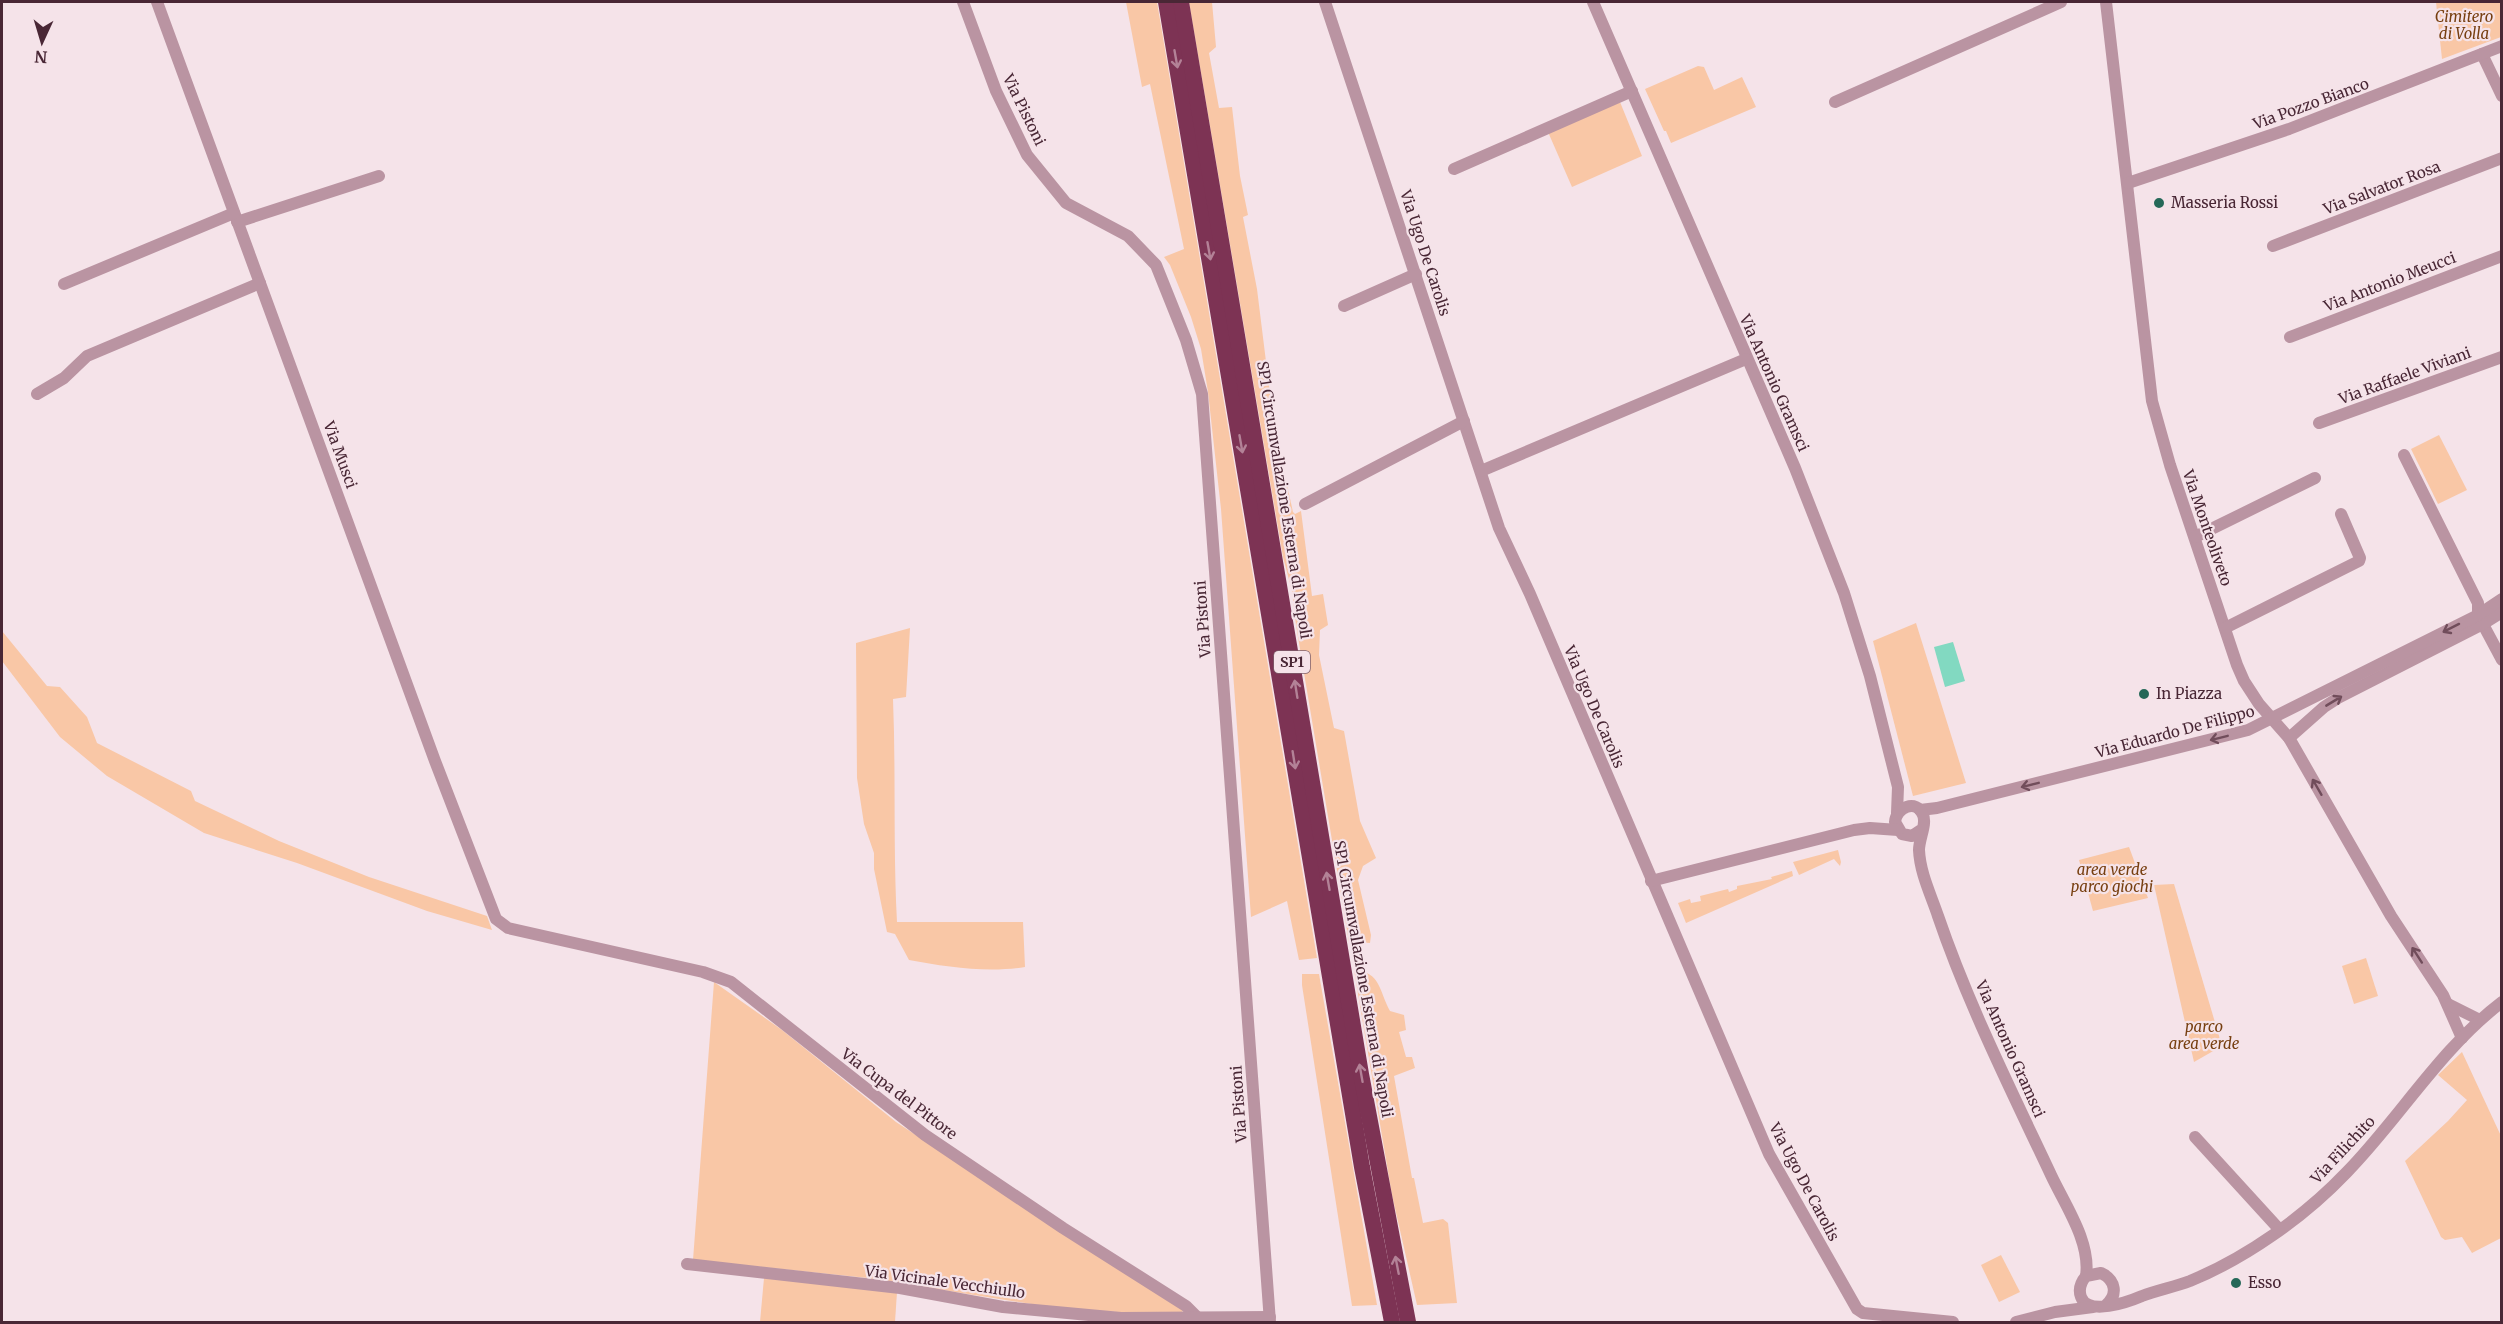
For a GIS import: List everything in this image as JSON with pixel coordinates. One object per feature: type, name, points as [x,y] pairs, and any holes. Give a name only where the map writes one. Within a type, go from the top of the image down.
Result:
[{"type":"highway","name":"SP1 Circumvallazione Esterna di Napoli","points":[[1166,2],[1360,1155],[1392,1323]]},
{"type":"highway","name":"SP1 Circumvallazione Esterna di Napoli","points":[[1181,2],[1359,1062],[1408,1323]]},
{"type":"street","name":"Via Musci","points":[[156,2],[435,761],[496,919]]},
{"type":"street","name":"Via Pistoni","points":[[963,2],[996,91],[1027,155],[1066,203],[1128,236],[1156,265],[1186,340],[1202,394],[1270,1320]]},
{"type":"street","name":"Via Ugo De Carolis","points":[[1325,2],[1498,528],[1534,604],[1769,1154],[1857,1309],[1863,1313],[1953,1323]]},
{"type":"street","name":"Via Antonio Gramsci","points":[[1593,2],[1795,468],[1844,593],[1870,676],[1898,787],[1896,815],[1900,832],[1920,862],[1956,964],[2082,1244],[2087,1260],[2086,1276]]},
{"type":"street","points":[[1834,102],[2061,2]]},
{"type":"street","name":"Via Monteoliveto","points":[[2106,2],[2150,394],[2170,465],[2225,628],[2244,681],[2259,704],[2274,718],[2289,738],[2391,916],[2448,1004],[2462,1038]]},
{"type":"street","name":"Via Pozzo Bianco","points":[[2128,183],[2289,129],[2502,46]]},
{"type":"street","points":[[2482,54],[2502,96]]},
{"type":"street","points":[[1454,169],[1632,92]]},
{"type":"street","name":"Via Salvator Rosa","points":[[2273,246],[2502,158]]},
{"type":"street","points":[[64,284],[236,218],[379,176]]},
{"type":"street","name":"Via Antonio Meucci","points":[[2290,337],[2502,256]]},
{"type":"street","points":[[1344,306],[1416,274]]},
{"type":"street","points":[[37,394],[63,378],[87,356],[260,283]]},
{"type":"street","name":"Via Raffaele Viviani","points":[[2319,423],[2502,357]]},
{"type":"street","points":[[1481,471],[1746,359]]},
{"type":"street","points":[[1305,504],[1464,421]]},
{"type":"street","points":[[2404,455],[2478,603],[2480,620],[2502,660]]},
{"type":"street","points":[[2195,537],[2315,478]]},
{"type":"street","points":[[2225,628],[2359,561],[2360,558],[2341,514]]},
{"type":"street","name":"Via Eduardo De Filippo","points":[[2289,738],[2324,707],[2480,620],[2502,599]]},
{"type":"street","name":"Via Eduardo De Filippo","points":[[1920,817],[1938,808],[2248,730],[2480,620],[2502,612]]},
{"type":"street","name":"Via Antonio Gramsci","points":[[1898,787],[1920,817],[1920,862]]},
{"type":"street","points":[[1651,881],[1839,833],[1876,828],[1912,836],[1920,817],[1903,808],[1876,828]]},
{"type":"street","name":"Via Cupa del Pittore","points":[[496,919],[507,928],[703,972],[731,982],[925,1135],[1063,1228],[1186,1306],[1199,1319]]},
{"type":"street","name":"Via Filichito","points":[[2106,1305],[2131,1301],[2190,1281],[2224,1265],[2261,1243],[2346,1173],[2462,1038],[2502,1002]]},
{"type":"street","points":[[2448,1004],[2480,1020]]},
{"type":"street","points":[[2195,1137],[2279,1229]]},
{"type":"street","name":"Via Antonio Gramsci","points":[[2082,1244],[2105,1275]]},
{"type":"street","name":"Via Vicinale Vecchiullo","points":[[687,1264],[900,1288],[1003,1307],[1121,1318],[1199,1319]]},
{"type":"street","points":[[2016,1323],[2055,1312],[2106,1305],[2114,1296],[2111,1280],[2105,1275],[2095,1273],[2086,1276],[2065,1306],[2055,1312]]},
{"type":"street","name":"Via Filichito","points":[[2114,1288],[2123,1292],[2146,1295]]},
{"type":"street","points":[[2079,1289],[2083,1301],[2093,1307]]},
{"type":"street","points":[[1199,1319],[1270,1320]]},
{"type":"green space","points":[[1126,2],[1157,2],[1317,958],[1299,960],[1287,901],[1251,917],[1221,509],[1208,392],[1201,349],[1191,317],[1170,265],[1164,257],[1184,249],[1150,84],[1142,87]]},
{"type":"green space","points":[[1189,2],[1212,2],[1216,47],[1209,53],[1219,108],[1232,107],[1240,176],[1248,215],[1243,217],[1257,289],[1274,426],[1293,512],[1295,514],[1301,511],[1312,596],[1323,594],[1328,625],[1320,630],[1319,655],[1334,728],[1344,731],[1360,821],[1376,858],[1363,866],[1358,880],[1371,935],[1370,943],[1349,942],[1292,591],[1283,557]]},
{"type":"green space","name":"Cimitero di Volla","points":[[2436,2],[2501,2],[2501,37],[2442,59]]},
{"type":"green space","points":[[1698,66],[1704,67],[1714,90],[1742,77],[1756,107],[1671,143],[1645,89]]},
{"type":"green space","points":[[1620,102],[1642,156],[1572,187],[1548,132]]},
{"type":"green space","points":[[2439,435],[2467,490],[2438,504],[2411,449]]},
{"type":"green space","points":[[1916,623],[1966,783],[1913,796],[1873,641]]},
{"type":"green space","points":[[910,628],[906,697],[893,699],[897,922],[1023,922],[1025,967],[967,968],[909,960],[895,934],[887,932],[874,869],[874,853],[864,824],[857,778],[856,643]]},
{"type":"green space","points":[[2,631],[47,686],[60,687],[87,717],[97,743],[191,791],[195,801],[279,841],[369,877],[487,916],[492,930],[427,911],[297,863],[204,833],[107,776],[60,737],[2,661]]},
{"type":"green space","name":"area verde parco giochi","points":[[2129,847],[2148,898],[2093,911],[2079,860]]},
{"type":"green space","points":[[1838,850],[1840,866],[1834,859],[1799,875],[1793,862]]},
{"type":"green space","points":[[1792,871],[1793,876],[1686,923],[1678,903],[1690,899],[1691,903],[1701,901],[1700,896],[1728,889],[1729,892],[1737,889],[1737,886],[1772,879],[1771,877]]},
{"type":"green space","name":"parco area verde","points":[[2174,884],[2222,1046],[2194,1062],[2154,885]]},
{"type":"green space","points":[[2366,958],[2378,996],[2354,1004],[2342,966]]},
{"type":"green space","points":[[1354,970],[1369,974],[1378,984],[1390,1011],[1404,1015],[1406,1030],[1399,1032],[1406,1057],[1412,1057],[1415,1068],[1394,1076],[1412,1178],[1414,1178],[1423,1223],[1443,1219],[1448,1223],[1457,1303],[1417,1305],[1392,1195]]},
{"type":"green space","points":[[1302,974],[1319,974],[1377,1305],[1352,1306]]},
{"type":"green space","points":[[714,982],[782,1030],[896,1122],[1183,1310],[1182,1313],[1178,1316],[1056,1308],[868,1278],[693,1260]]},
{"type":"green space","points":[[2462,1052],[2501,1136],[2501,1238],[2472,1253],[2462,1237],[2445,1240],[2441,1237],[2405,1161],[2467,1100],[2438,1075]]},
{"type":"green space","points":[[2001,1255],[2020,1292],[1999,1302],[1981,1265]]},
{"type":"green space","points":[[764,1278],[897,1292],[895,1322],[760,1322]]},
{"type":"shaded area","points":[[1953,642],[1965,681],[1945,687],[1934,647]]},
{"type":"place","name":"Masseria Rossi","points":[[2159,203]]},
{"type":"place","name":"In Piazza","points":[[2144,694]]},
{"type":"place","name":"Esso","points":[[2236,1283]]}]
